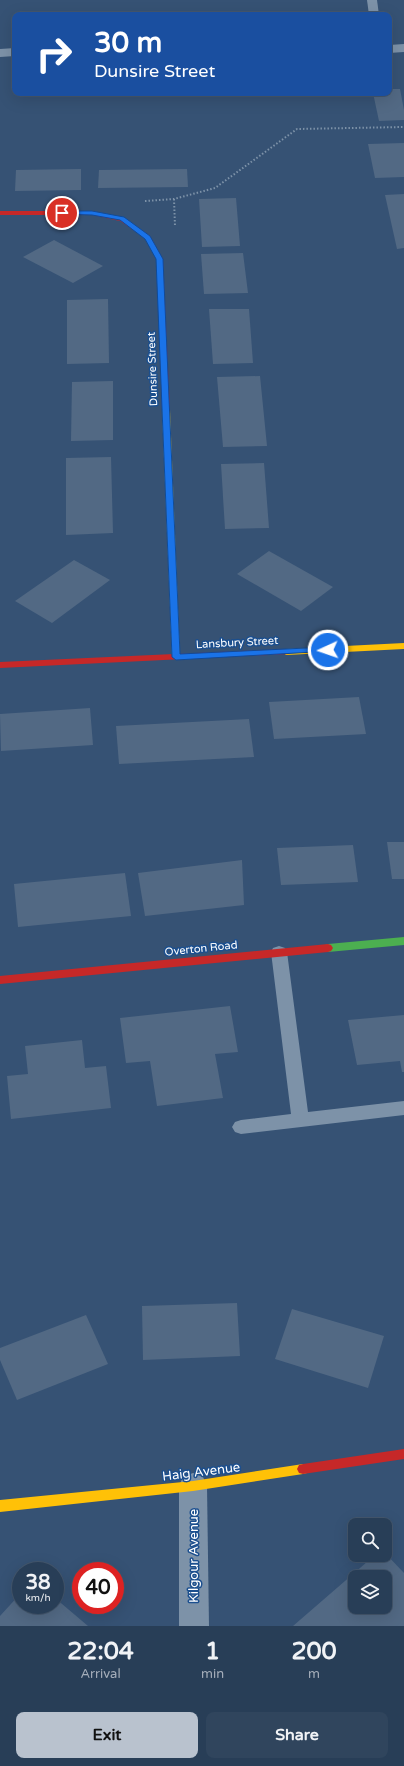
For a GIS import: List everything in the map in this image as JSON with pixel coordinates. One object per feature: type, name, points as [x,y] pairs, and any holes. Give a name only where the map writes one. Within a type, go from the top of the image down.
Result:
[{"type":"street","points":[[392,49],[404,48]]},
{"type":"street","points":[[0,52],[12,52]]},
{"type":"street","name":"Dunsire Street","points":[[0,213],[92,213],[122,218],[148,238],[160,259],[176,657]]},
{"type":"street","name":"Lansbury Street","points":[[0,665],[404,646]]},
{"type":"street","name":"Overton Road","points":[[0,980],[404,941]]},
{"type":"street","name":"Haig Avenue","points":[[0,1506],[193,1486],[404,1454]]},
{"type":"street","name":"Kilgour Avenue","points":[[193,1486],[194,1626]]},
{"type":"lane","points":[[372,0],[374,12]]},
{"type":"lane","points":[[279,952],[300,1120]]},
{"type":"lane","points":[[241,1127],[404,1108]]},
{"type":"path","points":[[143,201],[174,199],[215,188],[297,129],[404,127]]},
{"type":"building","points":[[342,11],[342,12],[252,12]]},
{"type":"building","points":[[392,89],[400,89],[404,110],[404,120],[379,121],[374,96],[392,96]]},
{"type":"building","points":[[404,143],[404,177],[375,178],[368,144]]},
{"type":"building","points":[[81,169],[81,190],[15,191],[16,170]]},
{"type":"building","points":[[187,169],[188,187],[98,188],[99,170]]},
{"type":"building","points":[[404,194],[404,248],[397,249],[385,195]]},
{"type":"building","points":[[236,198],[240,246],[202,247],[199,199]]},
{"type":"building","points":[[54,240],[103,266],[73,283],[23,257]]},
{"type":"building","points":[[243,253],[248,293],[204,294],[201,254]]},
{"type":"building","points":[[108,299],[109,363],[67,364],[67,300]]},
{"type":"building","points":[[209,309],[249,309],[253,363],[213,364]]},
{"type":"building","points":[[260,376],[267,446],[223,447],[217,377]]},
{"type":"building","points":[[113,381],[113,440],[71,441],[72,382]]},
{"type":"building","points":[[111,457],[113,533],[66,535],[66,458]]},
{"type":"building","points":[[264,463],[269,528],[225,529],[221,464]]},
{"type":"building","points":[[269,551],[333,587],[301,611],[237,574]]},
{"type":"building","points":[[74,560],[110,580],[52,623],[15,601]]},
{"type":"building","points":[[359,697],[366,734],[274,739],[269,702]]},
{"type":"building","points":[[90,708],[93,745],[1,751],[0,714]]},
{"type":"building","points":[[249,719],[254,757],[119,764],[116,726]]},
{"type":"building","points":[[387,842],[404,842],[404,879],[392,879]]},
{"type":"building","points":[[353,845],[358,882],[281,885],[277,848]]},
{"type":"building","points":[[242,860],[244,905],[145,916],[138,873]]},
{"type":"building","points":[[125,873],[131,916],[18,927],[14,884]]},
{"type":"building","points":[[230,1006],[238,1052],[215,1054],[223,1098],[157,1106],[150,1061],[126,1063],[120,1018]]},
{"type":"building","points":[[404,1015],[404,1072],[402,1072],[400,1061],[357,1065],[348,1020]]},
{"type":"building","points":[[82,1040],[85,1068],[106,1066],[111,1108],[11,1119],[7,1076],[28,1074],[25,1046]]},
{"type":"building","points":[[237,1303],[240,1356],[143,1360],[142,1306]]},
{"type":"building","points":[[292,1309],[384,1336],[368,1388],[275,1359]]},
{"type":"building","points":[[86,1315],[108,1364],[17,1400],[0,1360],[0,1348]]},
{"type":"building","points":[[392,1560],[404,1573],[404,1626],[293,1626],[348,1578],[348,1614],[392,1614],[392,1570],[358,1570],[367,1562],[392,1562]]},
{"type":"building","points":[[12,1603],[12,1614],[64,1614],[64,1606],[72,1614],[88,1626],[0,1626],[0,1616]]},
{"type":"traffic: fast","points":[[328,948],[404,941]]},
{"type":"traffic: slow","points":[[166,410],[176,657]]},
{"type":"traffic: slow","points":[[286,652],[404,646]]},
{"type":"traffic: slow","points":[[0,1506],[193,1486],[303,1469]]},
{"type":"traffic: jam","points":[[0,213],[92,213],[122,219],[148,237],[160,259],[166,410]]},
{"type":"traffic: jam","points":[[0,665],[286,652]]},
{"type":"traffic: jam","points":[[0,980],[328,948]]},
{"type":"traffic: jam","points":[[303,1469],[404,1454]]},
{"type":"route","points":[[62,213],[92,213],[122,218],[148,238],[160,259],[176,657],[328,650]]}]
